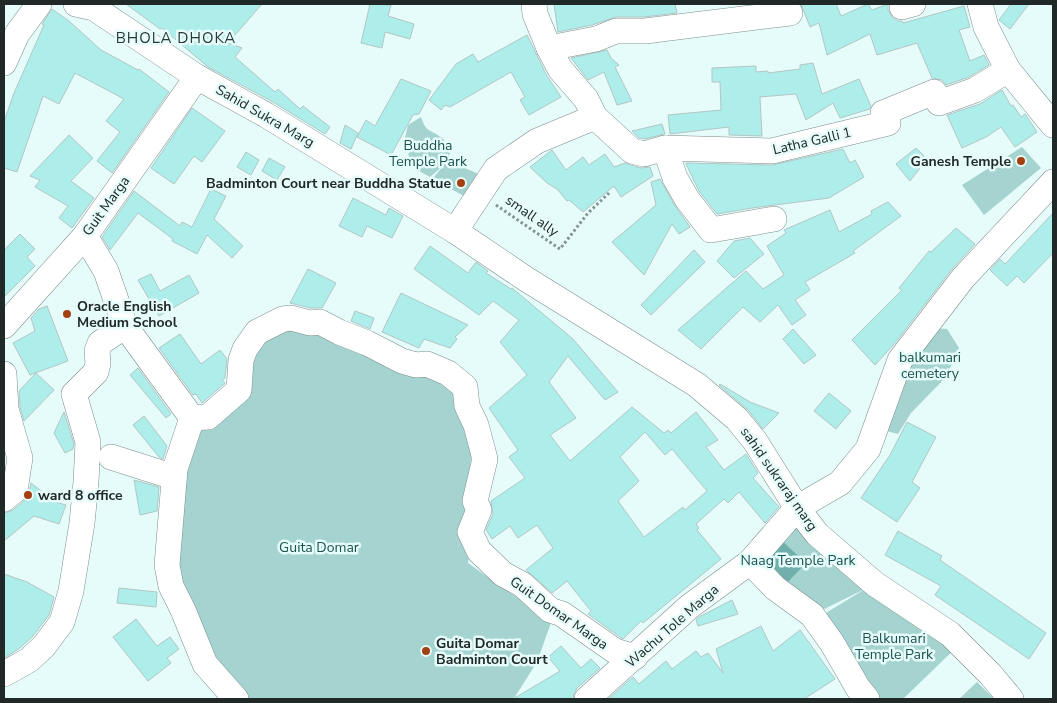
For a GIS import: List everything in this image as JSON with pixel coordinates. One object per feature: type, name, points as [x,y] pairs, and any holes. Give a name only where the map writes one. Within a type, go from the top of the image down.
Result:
[{"type":"street","points":[[4,63],[17,34],[39,4]]},
{"type":"street","name":"Latha Galli 1","points":[[534,4],[535,14],[560,69],[586,99],[595,116],[632,151],[644,154],[666,148],[772,151],[888,123],[883,112],[934,92],[939,103],[975,90],[1008,70]]},
{"type":"street","points":[[980,4],[986,27],[1008,70],[1053,125]]},
{"type":"street","name":"Sahid Sukra Marg","points":[[87,5],[198,77],[266,115],[455,231]]},
{"type":"street","points":[[549,48],[596,39],[616,32],[645,31],[790,13]]},
{"type":"street","name":"Guit Marga","points":[[4,326],[85,236],[198,77]]},
{"type":"street","points":[[455,231],[496,169],[537,141],[595,116]]},
{"type":"street","points":[[666,148],[675,178],[708,234],[774,220]]},
{"type":"street","name":"Wachu Tole Marga","points":[[587,699],[635,658],[690,606],[750,562],[797,508],[840,482],[868,449],[900,360],[963,278],[1053,182]]},
{"type":"street","name":"sahid sukraraj marg","points":[[455,231],[526,279],[697,385],[737,419],[755,441],[797,508],[817,534],[875,584],[950,634],[990,674],[1011,699]]},
{"type":"street","points":[[85,236],[106,271],[125,326],[192,418],[175,469],[168,565],[171,586],[205,664],[236,699]]},
{"type":"street","name":"Guit Domar Marga","points":[[192,418],[208,417],[239,390],[241,360],[245,349],[257,332],[283,319],[291,318],[310,323],[320,322],[367,343],[402,362],[416,365],[427,364],[448,373],[465,388],[467,406],[476,425],[485,459],[475,501],[479,510],[470,532],[478,551],[503,574],[523,586],[550,610],[562,614],[614,651],[635,658]]},
{"type":"street","points":[[4,674],[29,660],[44,646],[62,622],[71,591],[86,482],[88,442],[74,394],[96,372],[98,363],[97,351],[100,343],[125,326]]},
{"type":"street","points":[[4,374],[6,409],[20,458],[15,490],[4,499]]},
{"type":"street","points":[[111,457],[174,477]]},
{"type":"street","points":[[750,562],[775,588],[812,615],[832,643],[861,696]]},
{"type":"path","name":"small ally","points":[[479,194],[560,249],[588,213],[610,194]]},
{"type":"green space","name":"Buddha Temple Park","points":[[421,117],[427,129],[445,142],[450,153],[446,162],[448,161],[486,177],[470,199],[432,179],[444,165],[430,177],[408,165],[409,146],[405,138],[408,125]]},
{"type":"green space","points":[[1022,147],[1041,168],[984,215],[962,185]]},
{"type":"green space","name":"Guita Domar","points":[[294,323],[461,389],[472,438],[469,496],[465,504],[464,534],[471,543],[468,563],[552,620],[537,662],[515,697],[511,699],[244,699],[221,679],[174,577],[191,433],[221,407],[254,343]]},
{"type":"green space","name":"balkumari cemetery","points":[[932,328],[947,329],[959,348],[946,377],[911,413],[898,434],[883,430],[893,396]]},
{"type":"green space","points":[[795,511],[961,643],[903,699],[878,699],[821,616],[865,589],[812,615],[752,563]]},
{"type":"green space","points":[[977,682],[994,699],[959,699]]},
{"type":"shaded area","points":[[781,540],[806,563],[787,583],[763,557]]},
{"type":"building","points":[[126,4],[262,4],[228,43],[242,48],[235,57],[275,92],[278,89],[300,109],[303,106],[330,127],[325,134],[273,102],[208,67],[162,28],[160,29]]},
{"type":"building","points":[[370,4],[391,5],[388,16],[414,24],[410,39],[385,32],[382,48],[361,43]]},
{"type":"building","points":[[554,4],[675,4],[677,13],[644,17],[616,17],[592,25],[558,32]]},
{"type":"building","points":[[801,4],[836,4],[841,16],[868,4],[872,10],[888,4],[888,10],[892,17],[903,23],[964,6],[970,27],[959,30],[970,61],[984,55],[989,65],[969,77],[946,85],[942,80],[932,78],[917,43],[877,55],[870,34],[827,55],[819,23],[810,27]]},
{"type":"building","points":[[1011,4],[1029,4],[1010,29],[999,20]]},
{"type":"building","points":[[52,9],[69,21],[101,50],[139,69],[169,92],[112,173],[97,161],[120,132],[106,121],[124,99],[75,73],[59,104],[43,96],[17,172],[4,168],[4,122],[14,93],[44,25],[42,24]]},
{"type":"building","points":[[527,35],[547,76],[561,97],[529,115],[520,100],[525,97],[511,72],[450,107],[445,105],[441,110],[429,100],[456,64],[473,54],[478,62]]},
{"type":"building","points":[[607,50],[611,58],[619,65],[615,67],[632,101],[617,105],[604,72],[588,80],[571,58]]},
{"type":"building","points":[[813,63],[822,94],[859,79],[871,106],[870,109],[840,118],[833,103],[806,120],[796,94],[760,97],[762,136],[729,135],[729,127],[670,134],[668,115],[721,110],[720,82],[712,82],[712,68],[756,66],[756,72],[768,71],[768,73],[800,69],[800,65]]},
{"type":"building","points":[[401,79],[431,91],[419,114],[413,115],[391,155],[357,137],[366,120],[375,126]]},
{"type":"building","points":[[1002,90],[1011,106],[1013,105],[1021,117],[1025,114],[1037,132],[1015,147],[1001,127],[986,137],[962,148],[947,115],[980,104]]},
{"type":"building","points":[[192,108],[225,131],[202,162],[194,156],[174,184],[151,168]]},
{"type":"building","points":[[662,124],[665,134],[644,139],[639,138],[632,131]]},
{"type":"building","points":[[345,125],[358,133],[351,149],[340,143]]},
{"type":"building","points":[[69,135],[93,158],[71,181],[94,198],[72,228],[59,218],[68,206],[35,187],[40,180],[30,176]]},
{"type":"building","points":[[916,148],[927,159],[910,181],[896,164]]},
{"type":"building","points":[[843,149],[850,163],[855,160],[864,177],[829,198],[717,214],[699,191],[686,164],[772,165]]},
{"type":"building","points":[[552,150],[566,170],[583,157],[589,165],[605,154],[614,167],[625,163],[641,168],[650,167],[653,176],[621,197],[614,186],[583,212],[569,200],[567,201],[557,189],[547,183],[530,167]]},
{"type":"building","points":[[246,152],[259,160],[251,175],[237,167]]},
{"type":"building","points":[[269,158],[285,167],[277,180],[262,171]]},
{"type":"building","points":[[660,179],[675,206],[690,227],[679,234],[672,224],[644,275],[612,242],[656,205],[651,182]]},
{"type":"building","points":[[211,189],[226,196],[214,219],[243,246],[232,258],[207,235],[197,254],[172,241],[173,239],[138,213],[110,250],[102,237],[134,191],[180,226],[182,222],[192,227]]},
{"type":"building","points":[[353,198],[386,215],[389,208],[403,216],[392,238],[367,226],[362,237],[339,226]]},
{"type":"building","points":[[888,202],[901,216],[853,251],[855,253],[805,282],[810,290],[795,300],[806,315],[792,325],[778,305],[760,322],[743,307],[701,349],[678,330],[746,271],[763,289],[784,275],[767,246],[786,233],[784,230],[830,210],[839,232],[872,214],[871,211]]},
{"type":"building","points":[[1053,213],[1053,253],[1024,283],[1017,276],[1007,286],[990,270],[1000,259],[1005,264]]},
{"type":"building","points":[[956,228],[975,244],[952,269],[895,343],[875,365],[852,340],[902,290],[899,288],[929,251],[931,252]]},
{"type":"building","points":[[20,234],[35,249],[27,257],[35,266],[4,297],[4,250]]},
{"type":"building","points":[[750,238],[764,254],[734,278],[717,261],[734,241]]},
{"type":"building","points":[[430,246],[468,273],[476,262],[488,271],[486,273],[512,288],[573,339],[618,392],[605,400],[568,356],[549,382],[576,418],[550,435],[570,461],[632,407],[664,433],[668,430],[671,433],[696,412],[718,440],[706,447],[724,470],[746,454],[758,473],[753,478],[779,507],[765,523],[739,492],[728,503],[724,499],[696,524],[699,528],[697,530],[721,559],[643,623],[641,621],[623,639],[588,614],[591,611],[567,581],[552,593],[526,570],[553,548],[537,525],[518,538],[510,526],[492,539],[486,530],[493,514],[491,501],[525,478],[509,457],[518,450],[489,408],[527,375],[500,342],[519,320],[493,301],[479,315],[414,269]],"holes":[[[645,432],[665,455],[672,449],[707,491],[685,510],[683,507],[644,537],[618,501],[639,481],[620,457]]]},
{"type":"building","points":[[694,250],[705,262],[651,315],[641,305]]},
{"type":"building","points":[[308,269],[336,283],[322,308],[311,308],[290,303]]},
{"type":"building","points":[[151,274],[160,291],[189,275],[199,293],[159,316],[138,280]]},
{"type":"building","points":[[401,293],[468,325],[455,337],[457,339],[450,348],[424,339],[419,348],[382,332]]},
{"type":"building","points":[[47,306],[68,361],[30,375],[13,343],[35,331],[31,318],[39,309]]},
{"type":"building","points":[[355,311],[374,318],[370,329],[351,321]]},
{"type":"building","points":[[793,329],[816,355],[804,364],[783,339]]},
{"type":"building","points":[[180,334],[201,364],[220,350],[227,359],[225,378],[222,380],[225,383],[202,403],[196,394],[193,395],[159,348]]},
{"type":"building","points":[[138,368],[171,414],[166,418],[130,375]]},
{"type":"building","points":[[36,373],[54,390],[24,421],[20,407],[19,391]]},
{"type":"building","points":[[720,384],[750,402],[779,413],[763,429],[748,410]]},
{"type":"building","points":[[829,393],[851,411],[836,429],[814,411]]},
{"type":"building","points":[[64,412],[74,444],[73,449],[65,453],[54,433]]},
{"type":"building","points":[[144,416],[167,446],[163,459],[159,457],[133,425]]},
{"type":"building","points":[[907,422],[936,437],[912,482],[920,488],[897,522],[861,498],[890,455]]},
{"type":"building","points":[[134,480],[159,487],[157,511],[140,515]]},
{"type":"building","points":[[31,483],[55,502],[66,505],[59,524],[34,516],[4,541],[4,513],[13,510],[24,501],[29,493]]},
{"type":"building","points":[[898,531],[942,556],[940,560],[1046,633],[1029,659],[935,595],[941,586],[885,555]]},
{"type":"building","points":[[4,574],[27,582],[54,597],[49,615],[33,636],[20,648],[4,658]]},
{"type":"building","points":[[119,588],[157,592],[156,607],[117,603]]},
{"type":"building","points":[[732,600],[738,614],[698,626],[696,620],[699,617]]},
{"type":"building","points":[[136,619],[157,646],[170,637],[179,649],[167,658],[171,663],[148,681],[113,637]]},
{"type":"building","points":[[761,626],[773,651],[800,630],[835,679],[804,699],[608,699],[633,677],[639,684],[666,661],[672,669],[696,651],[701,657],[708,653],[723,673],[716,649]]},
{"type":"building","points":[[561,646],[581,668],[591,659],[600,668],[577,688],[573,699],[513,699],[560,671],[548,657]]},
{"type":"place","name":"Ganesh Temple","points":[[1021,161]]},
{"type":"place","name":"Badminton Court near Buddha Statue","points":[[461,183]]},
{"type":"place","name":"Oracle English Medium School","points":[[67,314]]},
{"type":"place","name":"ward 8 office","points":[[28,495]]},
{"type":"place","name":"Guita Domar Badminton Court","points":[[426,651]]},
{"type":"district","name":"BHOLA DHOKA","points":[[176,38]]},
{"type":"park label","name":"Naag Temple Park","points":[[798,560]]},
{"type":"park label","name":"Balkumari Temple Park","points":[[894,646]]}]
